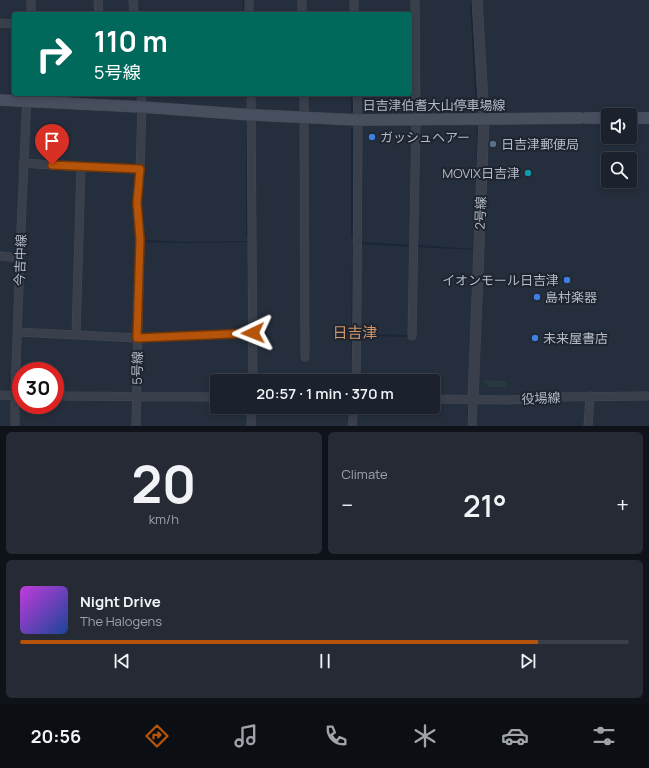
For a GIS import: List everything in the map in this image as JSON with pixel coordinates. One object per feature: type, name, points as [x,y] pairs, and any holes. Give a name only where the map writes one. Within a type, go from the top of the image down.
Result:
[{"type":"main road","name":"日吉津伯耆大山停車場線","points":[[0,100],[27,98],[252,115],[358,120],[601,118]]},
{"type":"main road","points":[[637,118],[649,118]]},
{"type":"street","points":[[30,12],[31,0]]},
{"type":"street","points":[[98,0],[99,12]]},
{"type":"street","points":[[133,0],[134,12]]},
{"type":"street","points":[[249,0],[249,12]]},
{"type":"street","points":[[302,0],[302,12]]},
{"type":"street","points":[[354,0],[354,12]]},
{"type":"street","points":[[412,336],[416,119],[415,0]]},
{"type":"street","name":"2号線","points":[[472,426],[484,118],[477,0]]},
{"type":"street","points":[[0,23],[12,24]]},
{"type":"street","name":"5号線","points":[[136,426],[140,239],[137,203],[140,169],[141,96]]},
{"type":"street","points":[[251,96],[253,374]]},
{"type":"street","points":[[304,96],[305,357]]},
{"type":"street","points":[[356,374],[357,96]]},
{"type":"street","name":"今吉中線","points":[[17,362],[17,332],[27,98]]},
{"type":"street","points":[[24,163],[140,169]]},
{"type":"street","points":[[76,335],[81,167]]},
{"type":"street","points":[[0,256],[20,258]]},
{"type":"street","points":[[17,332],[137,338],[253,333]]},
{"type":"street","points":[[0,395],[12,396]]},
{"type":"street","points":[[64,396],[210,397]]},
{"type":"street","points":[[588,426],[590,396]]},
{"type":"street","name":"役場線","points":[[440,399],[509,400],[554,397],[649,396]]},
{"type":"street","name":"今吉中線","points":[[15,426],[16,414]]},
{"type":"street","points":[[251,426],[252,414]]},
{"type":"street","points":[[352,426],[353,414]]},
{"type":"shaded area","points":[[482,380],[507,381],[507,387],[489,387]]},
{"type":"water","points":[[146,240],[185,242],[249,242],[184,243],[146,242]]},
{"type":"water","points":[[359,242],[412,245],[412,247],[359,244]]},
{"type":"water","points":[[415,245],[476,249],[476,250],[415,247]]},
{"type":"waterway","points":[[244,0],[244,12]]},
{"type":"waterway","points":[[350,0],[350,12]]},
{"type":"waterway","points":[[471,0],[477,110]]},
{"type":"waterway","points":[[247,96],[247,105]]},
{"type":"waterway","points":[[352,96],[352,111]]},
{"type":"waterway","points":[[247,123],[247,236]]},
{"type":"waterway","points":[[352,129],[352,237]]},
{"type":"waterway","points":[[477,171],[478,129]]},
{"type":"waterway","points":[[352,374],[353,245]]},
{"type":"waterway","points":[[362,335],[409,335]]},
{"type":"waterway","points":[[468,426],[469,405]]},
{"type":"waterway","points":[[348,426],[349,414]]},
{"type":"place","name":"ガッシュヘアー","points":[[372,137]]},
{"type":"place","name":"日吉津郵便局","points":[[493,144]]},
{"type":"place","name":"MOVIX日吉津","points":[[528,173]]},
{"type":"place","name":"イオンモール日吉津","points":[[567,280]]},
{"type":"place","name":"島村楽器","points":[[537,297]]},
{"type":"place","name":"未来屋書店","points":[[535,338]]},
{"type":"district","name":"日吉津","points":[[355,333]]},
{"type":"route","points":[[52,165],[140,169],[137,203],[140,239],[137,338],[253,333]]}]
